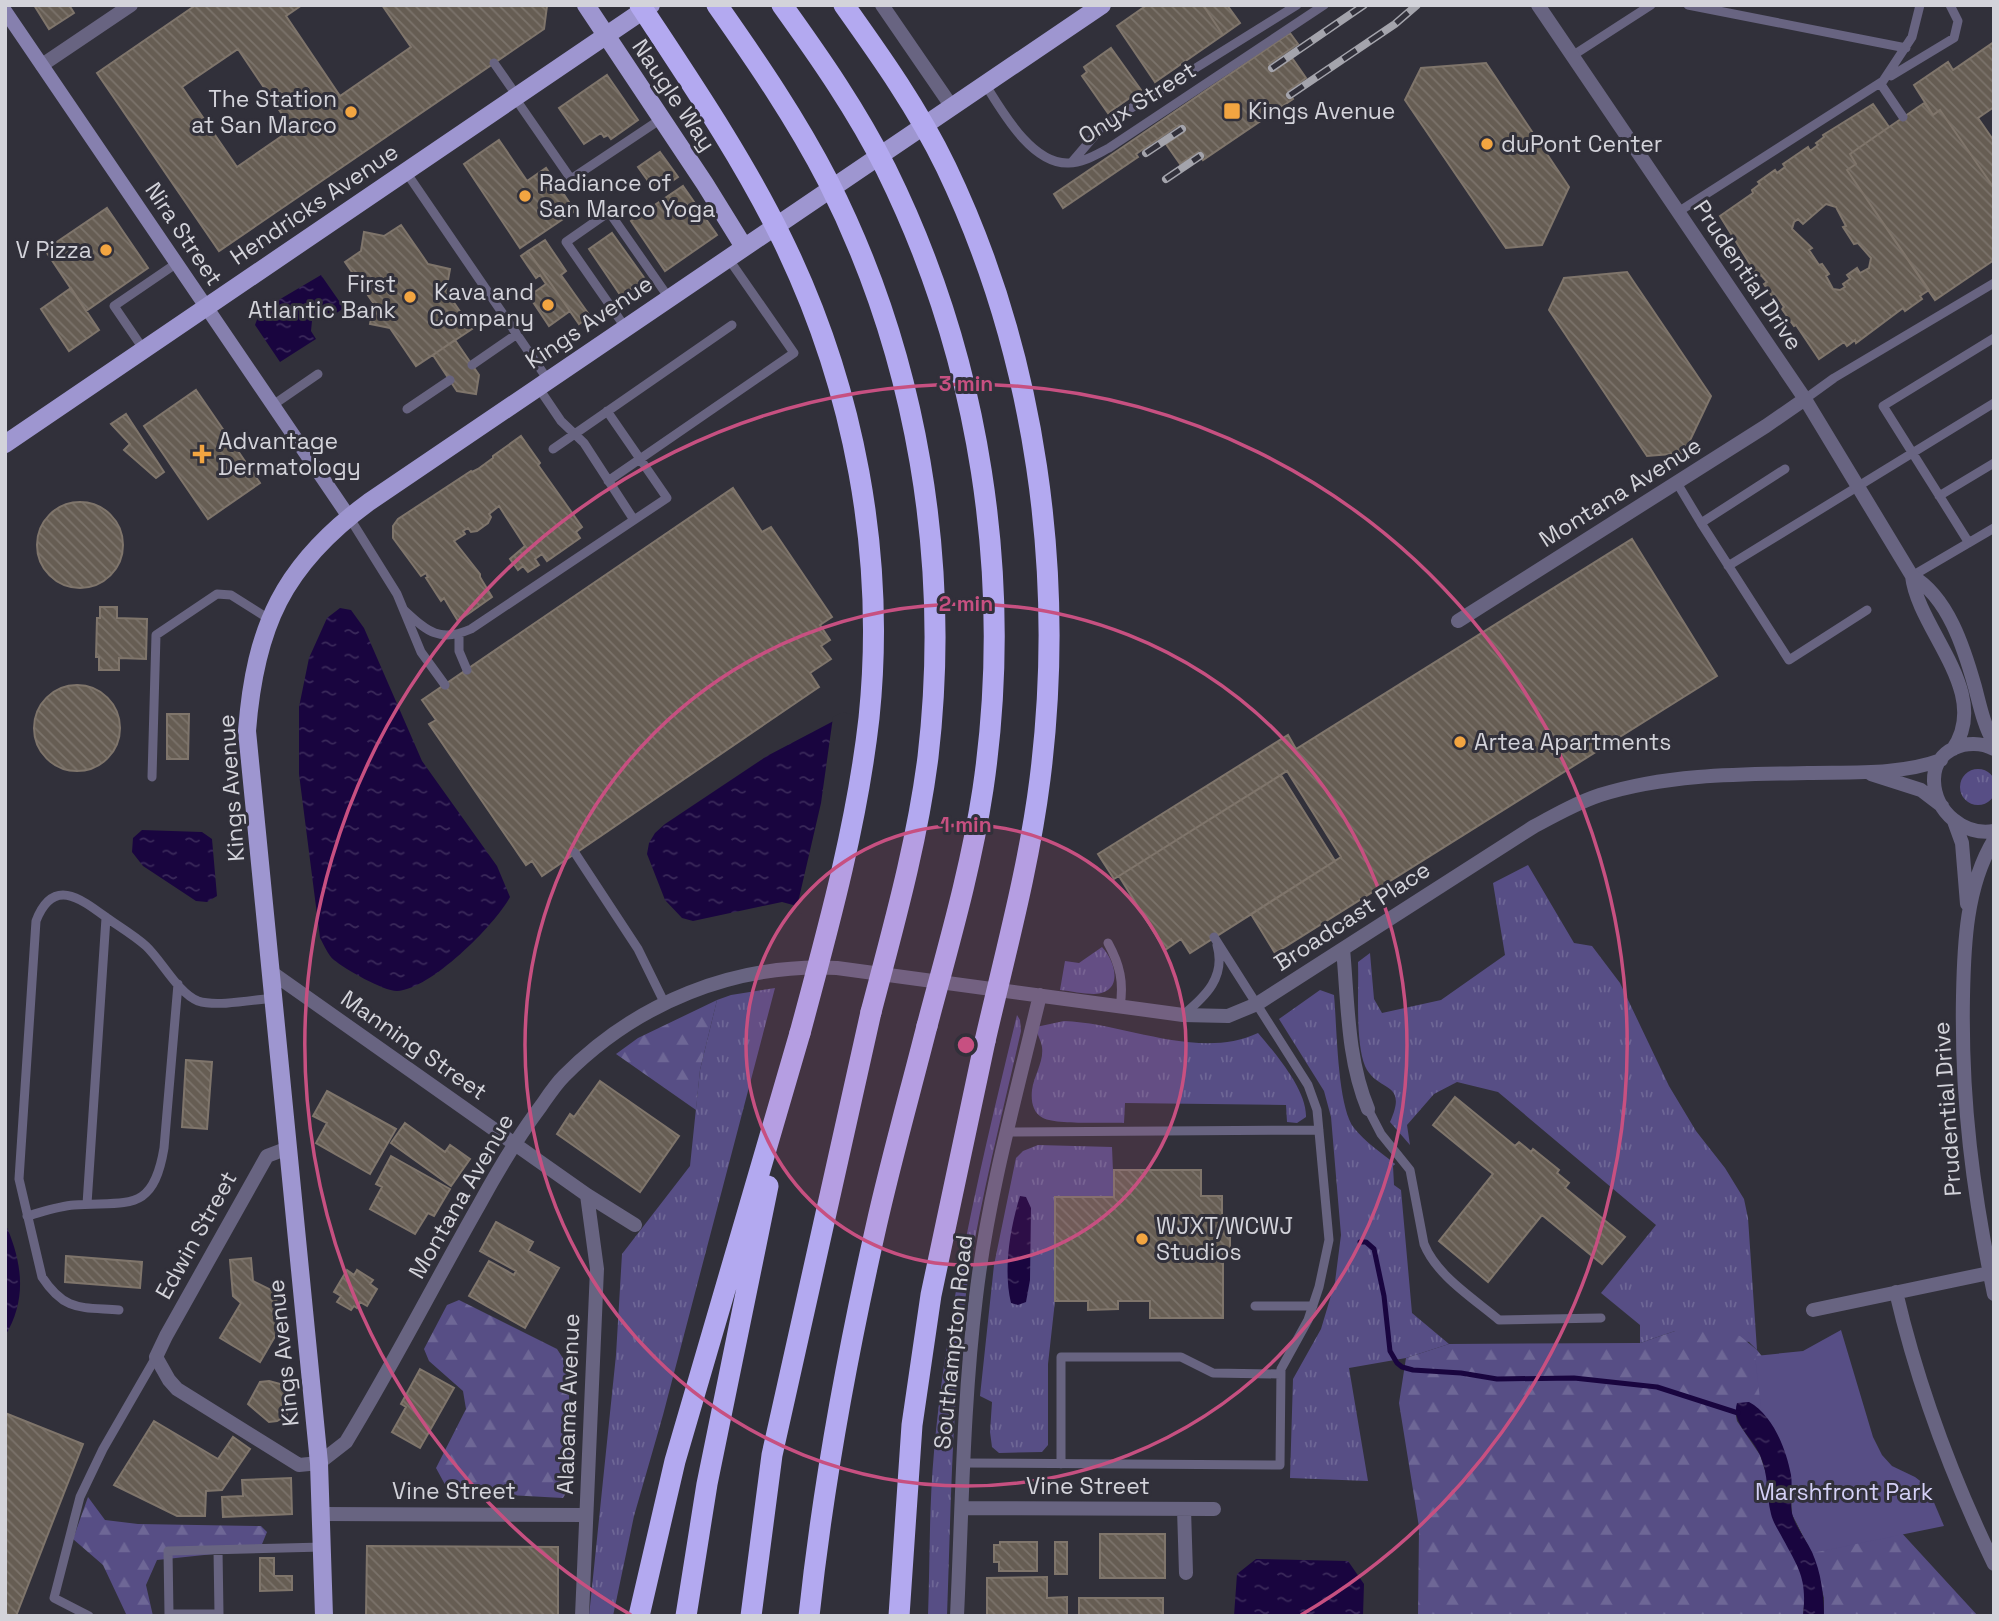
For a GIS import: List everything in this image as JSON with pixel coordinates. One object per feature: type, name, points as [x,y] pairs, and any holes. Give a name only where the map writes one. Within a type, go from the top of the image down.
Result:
[{"type":"highway","points":[[639,1616],[675,1461],[800,1033],[849,841],[869,718],[873,609],[862,489],[841,393],[822,332],[797,269],[767,209],[734,150],[640,5]]},
{"type":"highway","points":[[717,5],[796,123],[828,181],[880,304],[915,432],[926,496],[934,595],[931,725],[923,790],[772,1455],[751,1616]]},
{"type":"highway","points":[[782,5],[828,70],[885,167],[916,234],[942,305],[959,363],[981,470],[993,594],[994,659],[987,756],[971,853],[877,1224],[847,1363],[816,1549],[809,1616]]},
{"type":"highway","points":[[844,5],[894,76],[929,135],[973,228],[995,291],[1015,358],[1040,491],[1049,624],[1048,690],[1043,746],[1029,847],[931,1295],[912,1425],[899,1616]]},
{"type":"highway","points":[[686,1616],[707,1484],[800,1033]]},
{"type":"main road","name":"Naugle Way","points":[[586,5],[744,247]]},
{"type":"main road","name":"Hendricks Avenue","points":[[5,444],[651,5]]},
{"type":"main road","name":"Kings Avenue","points":[[324,1616],[319,1463],[247,731],[250,688],[261,644],[280,597],[303,563],[327,536],[349,517],[1102,5]]},
{"type":"street","points":[[42,65],[131,5]]},
{"type":"street","points":[[882,5],[952,107]]},
{"type":"street","name":"Prudential Drive","points":[[1538,5],[1805,399],[1912,576],[1932,592],[1953,628],[1967,662],[1986,729],[1994,743]]},
{"type":"street","name":"Nira Street","points":[[5,11],[349,517]]},
{"type":"street","name":"Montana Avenue","points":[[1458,621],[1805,399]]},
{"type":"street","name":"Prudential Drive","points":[[1912,576],[1917,601],[1948,658],[1961,695],[1963,726],[1953,749]]},
{"type":"street","points":[[1994,748],[1976,743],[1953,749],[1941,760],[1934,781],[1943,807],[1954,820],[1976,831],[1994,831]]},
{"type":"street","name":"Broadcast Place","points":[[851,970],[1183,1015],[1228,1016],[1257,1004],[1533,827],[1601,795],[1650,784],[1697,778],[1863,772],[1919,766],[1941,760]]},
{"type":"street","name":"Broadcast Place","points":[[1863,772],[1909,785],[1943,807]]},
{"type":"street","name":"Prudential Drive","points":[[1954,820],[1962,843],[1967,919],[1963,1000],[1965,1096],[1974,1192],[1992,1272],[1994,1294]]},
{"type":"street","name":"Prudential Drive","points":[[1967,919],[1983,860],[1994,840]]},
{"type":"street","points":[[1343,949],[1352,1054],[1359,1087],[1368,1110]]},
{"type":"street","name":"Montana Avenue","points":[[319,1463],[346,1442],[514,1143],[562,1078],[597,1046],[631,1021],[708,985],[751,974],[809,968],[851,970]]},
{"type":"street","name":"Manning Street","points":[[271,972],[587,1195],[635,1225]]},
{"type":"street","name":"Southampton Road","points":[[957,1616],[968,1373],[976,1294],[989,1215],[1040,995]]},
{"type":"street","name":"Edwin Street","points":[[156,1357],[267,1156],[288,1148]]},
{"type":"street","name":"Alabama Avenue","points":[[582,1616],[597,1269],[587,1195]]},
{"type":"street","points":[[1813,1310],[1992,1272]]},
{"type":"street","points":[[1896,1292],[1914,1360],[1936,1426],[1966,1503],[1994,1564]]},
{"type":"street","points":[[156,1357],[177,1389],[299,1465],[319,1463]]},
{"type":"street","name":"Vine Street","points":[[962,1508],[1214,1509]]},
{"type":"street","points":[[1184,1509],[1186,1573]]},
{"type":"street","name":"Vine Street","points":[[322,1514],[586,1515]]},
{"type":"lane","points":[[1070,163],[1101,128],[1297,5]]},
{"type":"lane","name":"Onyx Street","points":[[985,84],[1013,126],[1036,151],[1056,162],[1070,163],[1110,148],[1324,5]]},
{"type":"lane","points":[[1572,57],[1651,5]]},
{"type":"lane","points":[[1688,5],[1906,48]]},
{"type":"lane","points":[[1883,81],[1906,48],[1920,5]]},
{"type":"lane","points":[[1678,212],[1954,38],[1958,21],[1951,5]]},
{"type":"lane","points":[[494,63],[570,179],[661,119]]},
{"type":"lane","points":[[1883,81],[1903,117]]},
{"type":"lane","points":[[406,172],[517,334],[561,421],[584,443],[634,520]]},
{"type":"lane","points":[[625,327],[566,242],[610,212],[669,298]]},
{"type":"lane","points":[[608,481],[794,353],[729,258]]},
{"type":"lane","points":[[144,350],[114,306],[177,263]]},
{"type":"lane","points":[[1805,399],[1834,378],[1994,283]]},
{"type":"lane","points":[[553,449],[732,325]]},
{"type":"lane","points":[[472,365],[517,334]]},
{"type":"lane","points":[[1969,543],[1883,407],[1994,338]]},
{"type":"lane","points":[[273,405],[318,374]]},
{"type":"lane","points":[[407,409],[450,380]]},
{"type":"lane","points":[[1728,566],[1994,402]]},
{"type":"lane","points":[[404,610],[429,632],[446,636],[459,635],[667,498],[607,411]]},
{"type":"lane","points":[[1940,496],[1994,463]]},
{"type":"lane","points":[[1701,523],[1785,470]]},
{"type":"lane","points":[[1677,483],[1788,660],[1867,610]]},
{"type":"lane","points":[[349,517],[397,594],[421,652],[445,685]]},
{"type":"lane","points":[[1912,576],[1994,527]]},
{"type":"lane","points":[[152,777],[156,635],[217,594],[231,595],[270,619]]},
{"type":"lane","points":[[459,635],[458,648],[467,670]]},
{"type":"lane","points":[[575,853],[638,949],[664,1004]]},
{"type":"lane","points":[[119,1310],[70,1306],[50,1290],[42,1277],[19,1180],[36,921],[40,909],[50,899],[69,894],[82,899],[147,947],[195,1000],[208,1003],[273,998]]},
{"type":"lane","points":[[87,1204],[106,918]]},
{"type":"lane","points":[[964,1463],[1280,1465],[1280,1374],[1313,1306],[1329,1230],[1319,1130],[1312,1093],[1214,937],[1220,960],[1216,980],[1203,998],[1183,1015]]},
{"type":"lane","points":[[1108,943],[1121,972],[1120,1007]]},
{"type":"lane","points":[[27,1216],[70,1205],[119,1205],[145,1194],[154,1185],[161,1168],[164,1148],[178,984]]},
{"type":"lane","points":[[1368,1110],[1381,1134],[1410,1170],[1424,1244],[1433,1262],[1440,1269],[1499,1320],[1601,1318]]},
{"type":"lane","points":[[1008,1132],[1319,1130]]},
{"type":"lane","points":[[1255,1306],[1313,1306]]},
{"type":"lane","points":[[89,1616],[54,1598],[80,1497],[103,1449],[156,1357]]},
{"type":"lane","points":[[1061,1464],[1061,1357],[1181,1357],[1213,1373],[1280,1374]]},
{"type":"lane","points":[[218,1550],[219,1614],[169,1614],[168,1551],[323,1547]]},
{"type":"green space","points":[[1978,769],[1991,774],[1996,787],[1991,800],[1978,805],[1965,800],[1960,787],[1965,774]]},
{"type":"green space","points":[[1528,865],[1574,943],[1592,946],[1620,983],[1669,1086],[1696,1131],[1725,1168],[1744,1199],[1748,1218],[1757,1350],[1749,1342],[1675,1331],[1640,1343],[1640,1325],[1601,1293],[1656,1225],[1498,1092],[1457,1082],[1434,1094],[1407,1125],[1410,1145],[1390,1122],[1395,1109],[1394,1093],[1370,1074],[1362,1056],[1358,962],[1370,953],[1374,999],[1382,1013],[1441,1000],[1505,955],[1493,883]]},
{"type":"green space","points":[[1102,947],[1114,968],[1110,988],[1094,994],[1060,990],[1065,961],[1079,963]]},
{"type":"green space","points":[[775,988],[634,1516],[613,1616],[589,1616],[616,1355],[622,1254],[690,1166],[700,1070],[717,1000]]},
{"type":"green space","points":[[1320,990],[1334,995],[1341,1084],[1348,1117],[1363,1138],[1395,1164],[1394,1185],[1401,1190],[1412,1313],[1449,1344],[1406,1358],[1349,1368],[1368,1481],[1290,1478],[1293,1379],[1321,1329],[1335,1282],[1341,1235],[1331,1117],[1324,1091],[1279,1019]]},
{"type":"green space","points":[[717,1000],[700,1070],[696,1110],[616,1054],[638,1038]]},
{"type":"green space","points":[[1017,1015],[1021,1031],[978,1222],[962,1327],[953,1451],[947,1616],[928,1616],[932,1472],[948,1342],[979,1178]]},
{"type":"green space","points":[[1064,1021],[1187,1042],[1235,1041],[1258,1033],[1296,1084],[1305,1106],[1306,1117],[1297,1123],[1287,1122],[1286,1105],[1125,1103],[1124,1123],[1070,1122],[1043,1118],[1034,1109],[1032,1098],[1042,1053],[1036,1027]]},
{"type":"green space","points":[[1038,1145],[1112,1147],[1114,1197],[1055,1197],[1055,1301],[1048,1364],[1048,1445],[1042,1452],[999,1453],[992,1447],[992,1402],[980,1396],[994,1265],[1016,1158],[1023,1151]]},
{"type":"green space","points":[[459,1300],[557,1349],[568,1366],[572,1483],[563,1498],[449,1492],[436,1468],[466,1409],[463,1391],[429,1361],[424,1349],[447,1305]]},
{"type":"green space","points":[[1707,1327],[1740,1336],[1757,1350],[1899,1530],[1978,1616],[1824,1616],[1824,1598],[1812,1553],[1792,1514],[1791,1476],[1784,1452],[1735,1411],[1737,1421],[1760,1455],[1768,1480],[1768,1494],[1781,1534],[1801,1570],[1805,1592],[1803,1616],[1418,1616],[1419,1527],[1399,1403],[1406,1358],[1449,1344],[1640,1343],[1675,1331]]},
{"type":"green space","name":"Marshfront Park","points":[[1841,1330],[1873,1437],[1882,1455],[1892,1466],[1927,1486],[1944,1526],[1812,1553],[1792,1514],[1791,1476],[1784,1452],[1761,1408],[1755,1356],[1803,1351]]},
{"type":"green space","points":[[88,1497],[105,1520],[138,1524],[261,1526],[267,1532],[260,1549],[157,1560],[146,1585],[153,1616],[127,1616],[103,1565],[73,1539]]},
{"type":"water","points":[[321,275],[344,308],[332,316],[326,312],[318,314],[312,321],[311,331],[316,339],[280,362],[255,325],[260,311]]},
{"type":"water","points":[[340,608],[351,610],[364,628],[422,761],[497,866],[510,897],[491,923],[460,954],[426,980],[411,988],[397,991],[374,984],[339,964],[320,938],[299,774],[299,707],[309,658],[327,618]]},
{"type":"water","points":[[845,715],[804,911],[782,902],[693,921],[682,918],[665,900],[647,854],[655,833],[767,756]]},
{"type":"water","points":[[142,830],[202,832],[212,839],[217,896],[207,902],[196,901],[143,866],[132,852],[133,838]]},
{"type":"water","points":[[1020,1196],[1026,1197],[1031,1208],[1030,1280],[1026,1302],[1018,1305],[1011,1303],[1008,1263],[1013,1222]]},
{"type":"water","points":[[5,1223],[19,1265],[20,1294],[5,1336]]},
{"type":"water","points":[[1749,1402],[1772,1424],[1786,1454],[1791,1480],[1792,1513],[1818,1567],[1824,1616],[1803,1616],[1804,1593],[1801,1576],[1772,1517],[1760,1455],[1737,1417],[1737,1403]]},
{"type":"water","points":[[1256,1559],[1348,1561],[1364,1584],[1363,1616],[1234,1616],[1237,1574]]},
{"type":"pier","points":[[843,712],[854,715],[863,725],[826,910],[815,915],[803,915],[796,911],[821,803],[833,717]]},
{"type":"building","points":[[34,5],[69,5],[74,13],[49,29]]},
{"type":"building","name":"The Station at San Marco","points":[[196,5],[302,5],[286,16],[340,96],[411,47],[382,5],[547,6],[544,29],[219,251],[97,73]],"holes":[[[238,49],[292,129],[237,167],[182,87]]]},
{"type":"building","points":[[1147,5],[1203,5],[1223,35],[1155,82],[1117,26]]},
{"type":"building","points":[[1203,5],[1227,5],[1240,23],[1223,35]]},
{"type":"building","name":"Kings Avenue","points":[[1290,33],[1298,44],[1269,64],[1274,71],[1292,58],[1306,78],[1288,91],[1293,99],[1203,160],[1198,152],[1180,164],[1166,144],[1184,132],[1179,125],[1136,154],[1138,157],[1063,208],[1054,194]]},
{"type":"building","points":[[1994,42],[1994,107],[1978,118],[1994,141],[1994,188],[1940,110],[1933,115],[1914,85],[1948,62],[1953,70]]},
{"type":"building","points":[[1111,48],[1141,90],[1108,113],[1082,76],[1087,72],[1084,67]]},
{"type":"building","name":"duPont Center","points":[[1486,63],[1569,187],[1542,245],[1506,248],[1405,100],[1421,68]]},
{"type":"building","points":[[607,75],[638,120],[611,139],[601,133],[584,144],[559,108]]},
{"type":"building","points":[[1924,103],[1933,115],[1940,110],[1994,188],[1994,260],[1935,300],[1847,170],[1856,164],[1850,154]]},
{"type":"building","points":[[1873,104],[1889,127],[1850,154],[1856,164],[1847,170],[1929,290],[1920,296],[1922,299],[1905,311],[1903,308],[1856,343],[1855,340],[1847,346],[1844,342],[1819,359],[1782,309],[1784,307],[1779,300],[1776,302],[1764,284],[1767,282],[1761,275],[1758,277],[1720,216],[1753,193],[1752,190],[1760,184],[1758,182],[1775,170],[1777,173],[1785,167],[1783,164],[1808,147],[1810,151],[1818,145],[1816,143],[1823,135]],"holes":[[[1826,204],[1836,207],[1846,226],[1843,227],[1854,244],[1858,243],[1871,258],[1869,268],[1860,273],[1857,268],[1847,275],[1850,279],[1840,290],[1833,289],[1826,276],[1829,274],[1809,250],[1812,248],[1792,229],[1798,219],[1803,224]]]},
{"type":"building","name":"Radiance of San Marco Yoga","points":[[499,140],[527,181],[546,168],[575,211],[520,248],[464,164]]},
{"type":"building","points":[[660,152],[678,177],[656,192],[638,167]]},
{"type":"building","points":[[683,186],[717,235],[665,271],[631,221]]},
{"type":"building","points":[[107,208],[148,268],[86,311],[45,250]]},
{"type":"building","name":"First Atlantic Bank","points":[[401,225],[428,264],[450,269],[446,291],[472,329],[416,366],[390,328],[370,324],[374,304],[345,262],[361,251],[364,232],[384,236]]},
{"type":"building","points":[[612,233],[645,279],[621,296],[589,249]]},
{"type":"building","points":[[545,240],[566,271],[561,275],[590,316],[579,324],[528,251]]},
{"type":"building","points":[[528,251],[570,311],[549,326],[529,296],[546,284],[540,275],[536,278],[521,256]]},
{"type":"building","points":[[1627,272],[1711,396],[1684,453],[1647,456],[1549,310],[1564,278]]},
{"type":"building","points":[[71,288],[99,330],[69,351],[41,309]]},
{"type":"building","points":[[455,340],[479,375],[476,394],[457,391],[433,355]]},
{"type":"building","name":"Advantage Dermatology","points":[[196,390],[260,483],[208,519],[144,426]]},
{"type":"building","points":[[126,414],[164,472],[156,478],[124,450],[130,444],[111,424]]},
{"type":"building","points":[[521,436],[582,527],[576,532],[580,538],[547,561],[542,554],[535,559],[539,565],[528,572],[523,566],[518,570],[510,559],[525,546],[499,506],[489,514],[491,517],[488,523],[477,531],[471,532],[468,528],[463,531],[465,534],[454,541],[480,574],[492,597],[458,621],[444,598],[441,601],[426,578],[426,573],[421,576],[393,538],[393,526],[398,519],[478,469]]},
{"type":"building","points":[[733,488],[762,532],[771,527],[832,617],[820,625],[830,640],[821,646],[831,659],[810,673],[819,687],[542,876],[532,861],[526,865],[429,724],[436,720],[422,700]]},
{"type":"building","points":[[80,502],[96,506],[110,515],[119,529],[123,545],[119,561],[110,575],[96,584],[80,588],[64,584],[50,575],[41,561],[37,545],[41,529],[50,515],[64,506]]},
{"type":"building","name":"Artea Apartments","points":[[1632,539],[1717,676],[1275,953],[1251,914],[1341,857],[1287,771],[1114,879],[1098,854],[1288,735],[1296,749]]},
{"type":"building","points":[[100,607],[117,607],[117,618],[147,619],[146,659],[119,658],[119,670],[99,670],[99,657],[96,657],[97,618],[100,618]]},
{"type":"building","points":[[77,685],[93,689],[107,698],[116,712],[120,728],[116,744],[107,758],[93,767],[77,771],[61,767],[47,758],[38,744],[34,728],[38,712],[47,698],[61,689]]},
{"type":"building","points":[[167,714],[189,714],[188,759],[167,759]]},
{"type":"building","points":[[1281,775],[1335,861],[1190,953],[1181,939],[1165,950],[1119,876]]},
{"type":"building","points":[[186,1060],[212,1062],[207,1129],[182,1127]]},
{"type":"building","points":[[600,1081],[679,1136],[640,1192],[557,1134],[570,1114],[574,1117]]},
{"type":"building","points":[[327,1091],[396,1129],[370,1174],[316,1143],[327,1123],[313,1116]]},
{"type":"building","points":[[1455,1097],[1515,1146],[1519,1142],[1531,1152],[1533,1149],[1559,1170],[1557,1173],[1569,1183],[1565,1188],[1625,1237],[1602,1264],[1542,1215],[1488,1282],[1439,1241],[1493,1174],[1433,1125]]},
{"type":"building","points":[[405,1123],[445,1152],[450,1145],[470,1159],[451,1186],[391,1143]]},
{"type":"building","points":[[391,1156],[450,1189],[434,1216],[428,1213],[415,1234],[370,1209],[382,1187],[376,1184]]},
{"type":"building","name":"WJXT/WCWJ Studios","points":[[1114,1170],[1201,1170],[1201,1196],[1222,1196],[1222,1225],[1230,1225],[1230,1253],[1223,1253],[1223,1318],[1150,1318],[1150,1301],[1118,1301],[1118,1309],[1088,1310],[1088,1301],[1055,1301],[1055,1197],[1114,1197]]},
{"type":"building","points":[[496,1222],[533,1242],[528,1251],[559,1268],[525,1328],[469,1296],[489,1261],[514,1275],[516,1271],[480,1251]]},
{"type":"building","points":[[66,1256],[142,1262],[140,1288],[65,1282]]},
{"type":"building","points":[[251,1258],[253,1281],[275,1292],[281,1326],[260,1362],[220,1338],[241,1303],[233,1296],[230,1260]]},
{"type":"building","points":[[347,1270],[354,1275],[357,1270],[373,1280],[370,1284],[377,1289],[367,1306],[360,1302],[357,1308],[354,1306],[351,1310],[337,1302],[341,1296],[334,1292]]},
{"type":"building","points":[[420,1369],[454,1388],[420,1448],[392,1432],[406,1407],[401,1404]]},
{"type":"building","points":[[269,1381],[284,1385],[287,1415],[269,1422],[248,1404],[260,1382]]},
{"type":"building","points":[[5,1413],[83,1444],[16,1616],[5,1616]]},
{"type":"building","points":[[154,1421],[218,1459],[233,1437],[250,1449],[222,1490],[206,1491],[205,1516],[177,1516],[114,1485]]},
{"type":"building","points":[[291,1478],[292,1514],[223,1517],[222,1497],[243,1496],[242,1480]]},
{"type":"building","points":[[1100,1534],[1165,1534],[1165,1578],[1100,1578]]},
{"type":"building","points":[[1000,1542],[1037,1542],[1037,1571],[999,1571],[999,1562],[994,1562],[994,1545],[1000,1545]]},
{"type":"building","points":[[1055,1542],[1067,1542],[1067,1574],[1055,1574]]},
{"type":"building","points":[[367,1546],[558,1547],[558,1616],[366,1616]]},
{"type":"building","points":[[260,1558],[274,1558],[274,1576],[292,1576],[292,1590],[260,1591]]},
{"type":"building","points":[[1047,1577],[1047,1598],[1067,1597],[1067,1616],[987,1616],[987,1578]]},
{"type":"building","points":[[1079,1598],[1163,1598],[1163,1616],[1079,1616]]},
{"type":"waterway","points":[[1360,1242],[1366,1242],[1374,1249],[1384,1296],[1390,1351],[1402,1367],[1497,1379],[1574,1378],[1657,1387],[1738,1413]]},
{"type":"railway","points":[[1272,68],[1364,5]]},
{"type":"railway","points":[[1290,95],[1395,24],[1417,5]]},
{"type":"railway","points":[[1146,153],[1182,129]]},
{"type":"railway","points":[[1166,179],[1200,156]]},
{"type":"place","name":"Kings Avenue","points":[[1232,111]]},
{"type":"place","name":"The Station at San Marco","points":[[351,112]]},
{"type":"place","name":"duPont Center","points":[[1487,144]]},
{"type":"place","name":"Radiance of San Marco Yoga","points":[[525,196]]},
{"type":"place","name":"V Pizza","points":[[106,250]]},
{"type":"place","name":"First Atlantic Bank","points":[[410,297]]},
{"type":"place","name":"Kava and Company","points":[[548,305]]},
{"type":"place","name":"Advantage Dermatology","points":[[202,454]]},
{"type":"place","name":"Artea Apartments","points":[[1460,742]]},
{"type":"place","name":"WJXT/WCWJ Studios","points":[[1142,1239]]}]
